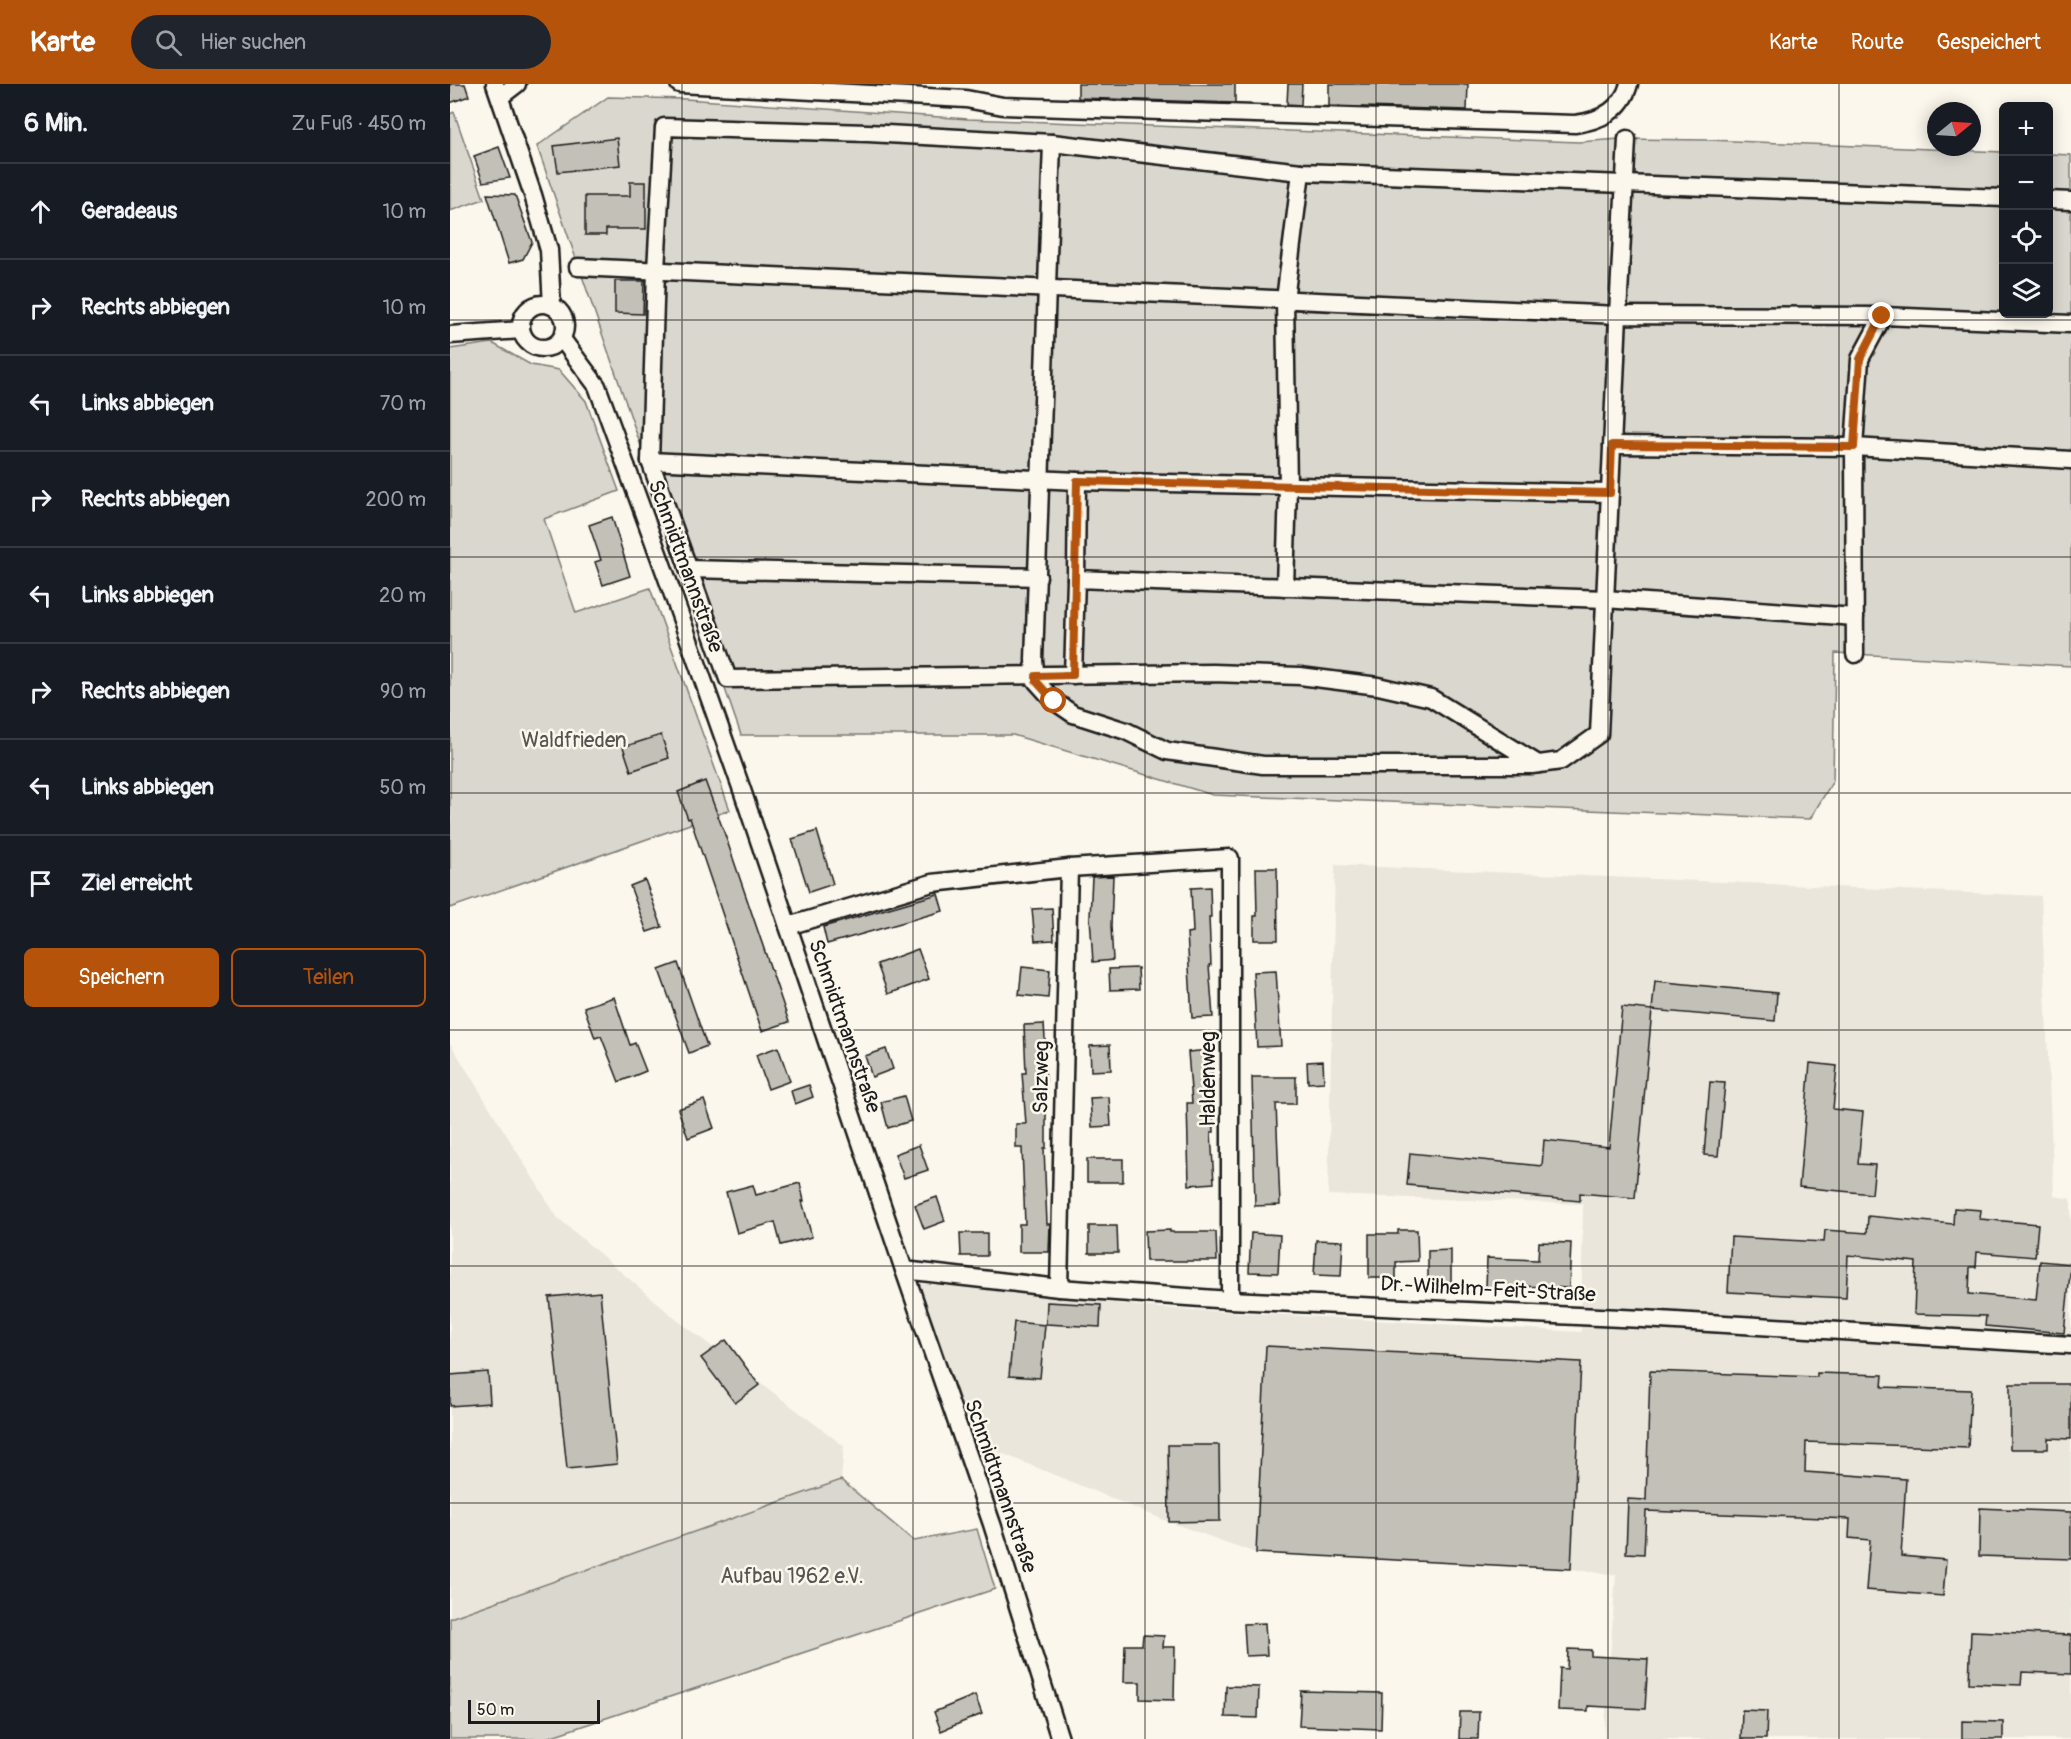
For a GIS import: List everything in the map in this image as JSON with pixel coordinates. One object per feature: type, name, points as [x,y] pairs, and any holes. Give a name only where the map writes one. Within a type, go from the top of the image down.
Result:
[{"type":"street","points":[[517,84],[498,90],[549,250],[552,306]]},
{"type":"street","points":[[680,84],[966,91],[1003,106],[1575,124],[1603,118],[1623,100],[1629,85]]},
{"type":"street","points":[[1538,764],[1431,698],[1378,686],[1300,676],[1213,673],[728,680],[650,461],[656,270],[664,127],[1052,143],[1301,172],[1999,198]]},
{"type":"street","points":[[1052,143],[1034,660],[1036,681],[1054,701],[1073,714],[1126,731],[1167,751],[1263,765],[1538,764],[1561,761],[1599,734],[1627,139]]},
{"type":"street","points":[[1284,587],[1288,486],[1285,300],[1301,172]]},
{"type":"street","points":[[2053,200],[2071,201]]},
{"type":"street","points":[[578,267],[1618,315],[1882,316],[2071,324]]},
{"type":"street","points":[[545,304],[552,306],[559,310],[565,322],[565,332],[562,339],[554,346],[535,347],[524,338],[521,322],[527,310],[533,306],[545,304]]},
{"type":"street","points":[[1856,654],[1854,447],[1860,359],[1882,316]]},
{"type":"street","points":[[450,335],[521,330]]},
{"type":"street","name":"Schmidtmannstraße","points":[[562,339],[597,386],[742,790],[992,1524],[1060,1739]]},
{"type":"street","points":[[1612,445],[1854,447],[2071,460]]},
{"type":"street","points":[[650,461],[1077,481],[1610,493]]},
{"type":"street","points":[[1073,675],[1077,481]]},
{"type":"street","points":[[688,569],[1038,577]]},
{"type":"street","points":[[1076,579],[1605,599],[1855,617]]},
{"type":"street","name":"Haldenweg","points":[[1069,868],[1230,858],[1230,1300]]},
{"type":"street","points":[[788,926],[932,883],[1069,868]]},
{"type":"street","name":"Salzweg","points":[[1059,1288],[1069,868]]},
{"type":"street","name":"Dr.-Wilhelm-Feit-Straße","points":[[904,1270],[1059,1288],[1230,1300],[1643,1319],[2071,1345]]},
{"type":"shaded area","points":[[1335,865],[2041,896],[2054,1196],[2071,1199],[2071,1739],[1604,1739],[1616,1575],[1571,1569],[1256,1553],[1169,1522],[962,1437],[898,1281],[1160,1308],[1581,1332],[1583,1204],[1328,1195]]},
{"type":"shaded area","points":[[450,1043],[557,1217],[677,1320],[844,1446],[841,1480],[450,1618]]},
{"type":"green space","points":[[608,97],[685,99],[968,119],[1579,142],[1620,139],[1709,140],[1927,149],[1927,156],[1981,156],[1981,151],[1999,152],[1999,318],[2053,318],[2053,154],[2071,155],[2071,666],[1835,653],[1833,781],[1810,819],[1213,795],[1013,735],[741,735],[537,146]]},
{"type":"green space","points":[[454,112],[484,199],[450,211],[450,114]]},
{"type":"green space","name":"Waldfrieden","points":[[492,343],[531,365],[559,370],[586,401],[619,491],[544,519],[576,613],[650,588],[730,810],[450,908],[450,349]]},
{"type":"green space","name":"Aufbau 1962 e.V.","points":[[841,1480],[914,1541],[977,1529],[995,1589],[543,1739],[450,1739],[450,1618]]},
{"type":"building","points":[[450,84],[465,84],[469,96],[450,103]]},
{"type":"building","points":[[1078,84],[1235,84],[1235,103],[1078,98]]},
{"type":"building","points":[[1288,84],[1302,84],[1301,105],[1287,104]]},
{"type":"building","points":[[1329,84],[1468,84],[1467,110],[1329,106]]},
{"type":"building","points":[[617,138],[620,165],[558,172],[554,146]]},
{"type":"building","points":[[499,147],[510,178],[483,182],[474,156]]},
{"type":"building","points":[[630,182],[646,182],[646,229],[606,229],[606,235],[585,235],[585,196],[630,196]]},
{"type":"building","points":[[487,194],[515,195],[532,242],[523,259],[509,263]]},
{"type":"building","points":[[615,281],[644,281],[643,314],[615,313]]},
{"type":"building","points":[[612,517],[630,576],[603,585],[595,562],[601,560],[589,525]]},
{"type":"building","points":[[661,735],[669,758],[631,771],[623,747]]},
{"type":"building","points":[[705,781],[789,1022],[762,1031],[690,818],[688,819],[678,792]]},
{"type":"building","points":[[817,831],[833,884],[809,892],[792,839]]},
{"type":"building","points":[[1256,868],[1277,868],[1278,940],[1254,940],[1254,916],[1257,916]]},
{"type":"building","points":[[1113,876],[1111,926],[1113,960],[1093,962],[1090,917],[1092,877]]},
{"type":"building","points":[[645,880],[662,927],[647,932],[630,886]]},
{"type":"building","points":[[1210,887],[1211,965],[1209,965],[1213,1017],[1192,1018],[1187,933],[1193,932],[1191,888]]},
{"type":"building","points":[[938,894],[943,911],[827,944],[823,927]]},
{"type":"building","points":[[1052,908],[1054,940],[1035,941],[1032,909]]},
{"type":"building","points":[[918,949],[929,979],[888,994],[877,964]]},
{"type":"building","points":[[678,963],[707,1046],[689,1053],[659,970]]},
{"type":"building","points":[[1022,967],[1050,970],[1048,998],[1019,995]]},
{"type":"building","points":[[1138,968],[1139,989],[1110,990],[1109,969]]},
{"type":"building","points":[[1276,971],[1281,1046],[1257,1047],[1253,972]]},
{"type":"building","points":[[1655,981],[1777,993],[1775,1021],[1652,1010]]},
{"type":"building","points":[[614,997],[630,1045],[635,1043],[646,1071],[619,1082],[601,1036],[595,1038],[584,1007]]},
{"type":"building","points":[[1622,1007],[1652,1010],[1635,1198],[1580,1193],[1580,1201],[1407,1185],[1410,1153],[1542,1166],[1544,1140],[1609,1147]]},
{"type":"building","points":[[1044,1024],[1047,1098],[1046,1148],[1044,1148],[1047,1224],[1050,1224],[1049,1252],[1019,1252],[1019,1224],[1025,1224],[1022,1148],[1016,1148],[1016,1124],[1026,1124],[1022,1073],[1026,1073],[1024,1025]]},
{"type":"building","points":[[1110,1045],[1111,1070],[1091,1071],[1090,1046]]},
{"type":"building","points":[[778,1047],[790,1081],[768,1089],[756,1055]]},
{"type":"building","points":[[886,1049],[893,1069],[872,1077],[865,1056]]},
{"type":"building","points":[[1211,1050],[1214,1132],[1211,1132],[1214,1183],[1189,1185],[1187,1103],[1192,1103],[1188,1052]]},
{"type":"building","points":[[1323,1061],[1324,1082],[1308,1083],[1307,1062]]},
{"type":"building","points":[[1810,1063],[1837,1066],[1833,1109],[1863,1112],[1858,1164],[1875,1165],[1872,1194],[1799,1187]]},
{"type":"building","points":[[1252,1077],[1296,1077],[1296,1104],[1276,1104],[1280,1205],[1255,1206]]},
{"type":"building","points":[[1710,1082],[1725,1083],[1718,1156],[1704,1155]]},
{"type":"building","points":[[809,1085],[813,1097],[795,1104],[791,1091]]},
{"type":"building","points":[[904,1096],[911,1121],[888,1128],[881,1102]]},
{"type":"building","points":[[1109,1097],[1111,1126],[1092,1127],[1090,1098]]},
{"type":"building","points":[[704,1100],[714,1128],[688,1138],[678,1109]]},
{"type":"building","points":[[919,1145],[928,1170],[904,1178],[895,1154]]},
{"type":"building","points":[[1087,1159],[1123,1159],[1123,1182],[1087,1182]]},
{"type":"building","points":[[800,1183],[804,1201],[802,1201],[812,1237],[781,1245],[775,1222],[737,1233],[726,1192],[753,1185],[756,1195]]},
{"type":"building","points":[[937,1197],[945,1221],[924,1229],[915,1205]]},
{"type":"building","points":[[1954,1208],[1981,1210],[1980,1219],[2038,1224],[2035,1257],[1977,1252],[1976,1267],[1970,1267],[1969,1294],[2036,1300],[2040,1261],[2071,1264],[2064,1333],[1985,1326],[1986,1316],[1914,1314],[1916,1262],[1848,1255],[1846,1298],[1728,1292],[1731,1237],[1824,1242],[1825,1230],[1867,1233],[1868,1216],[1953,1224]]},
{"type":"building","points":[[1089,1226],[1117,1226],[1118,1253],[1089,1253]]},
{"type":"building","points":[[1170,1230],[1170,1232],[1216,1232],[1217,1261],[1146,1261],[1145,1231]]},
{"type":"building","points":[[1398,1230],[1417,1230],[1418,1261],[1396,1262],[1396,1278],[1369,1278],[1369,1234],[1398,1234]]},
{"type":"building","points":[[960,1233],[987,1233],[987,1256],[961,1256]]},
{"type":"building","points":[[1251,1233],[1280,1235],[1278,1273],[1249,1272]]},
{"type":"building","points":[[1316,1240],[1343,1241],[1341,1276],[1314,1275]]},
{"type":"building","points":[[1539,1242],[1571,1243],[1569,1288],[1520,1286],[1520,1290],[1486,1289],[1487,1258],[1538,1260]]},
{"type":"building","points":[[1451,1250],[1451,1284],[1428,1284],[1428,1251]]},
{"type":"building","points":[[600,1292],[617,1464],[567,1469],[549,1297]]},
{"type":"building","points":[[1047,1302],[1101,1305],[1100,1327],[1046,1324]]},
{"type":"building","points":[[1014,1322],[1045,1325],[1040,1378],[1009,1376]]},
{"type":"building","points":[[726,1340],[759,1385],[735,1403],[701,1358]]},
{"type":"building","points":[[1266,1346],[1581,1362],[1571,1569],[1256,1553]]},
{"type":"building","points":[[1650,1371],[1817,1377],[1817,1373],[1883,1375],[1882,1387],[1971,1390],[1968,1448],[1806,1442],[1805,1472],[1906,1479],[1901,1556],[1946,1560],[1943,1596],[1866,1590],[1870,1540],[1849,1538],[1850,1519],[1646,1511],[1644,1554],[1626,1553],[1628,1499],[1646,1500]]},
{"type":"building","points":[[488,1372],[490,1403],[450,1406],[450,1375]]},
{"type":"building","points":[[2010,1384],[2071,1384],[2071,1439],[2048,1438],[2048,1449],[2010,1449]]},
{"type":"building","points":[[1168,1445],[1219,1445],[1220,1521],[1169,1522]]},
{"type":"building","points":[[1980,1508],[2071,1512],[2071,1559],[1979,1556]]},
{"type":"building","points":[[1265,1623],[1267,1655],[1246,1656],[1244,1624]]},
{"type":"building","points":[[1971,1631],[2071,1635],[2071,1674],[2022,1672],[2021,1685],[1969,1683]]},
{"type":"building","points":[[1143,1635],[1164,1636],[1163,1647],[1175,1647],[1174,1700],[1140,1699],[1140,1682],[1124,1682],[1125,1645],[1142,1645]]},
{"type":"building","points":[[1568,1649],[1591,1650],[1591,1656],[1648,1659],[1645,1709],[1588,1706],[1588,1711],[1558,1710],[1560,1668],[1567,1669]]},
{"type":"building","points":[[1226,1686],[1259,1687],[1258,1718],[1225,1717]]},
{"type":"building","points":[[1301,1691],[1382,1693],[1381,1729],[1299,1726]]},
{"type":"building","points":[[975,1695],[982,1714],[941,1731],[934,1712]]},
{"type":"building","points":[[1742,1710],[1767,1711],[1766,1739],[1741,1739]]},
{"type":"building","points":[[1460,1712],[1479,1712],[1478,1739],[1459,1739]]},
{"type":"building","points":[[1962,1721],[2003,1722],[2003,1739],[1962,1739]]},
{"type":"route","points":[[1054,701],[1036,681],[1036,676],[1073,675],[1077,481],[1610,493],[1612,445],[1854,447],[1860,359],[1882,316]]}]
